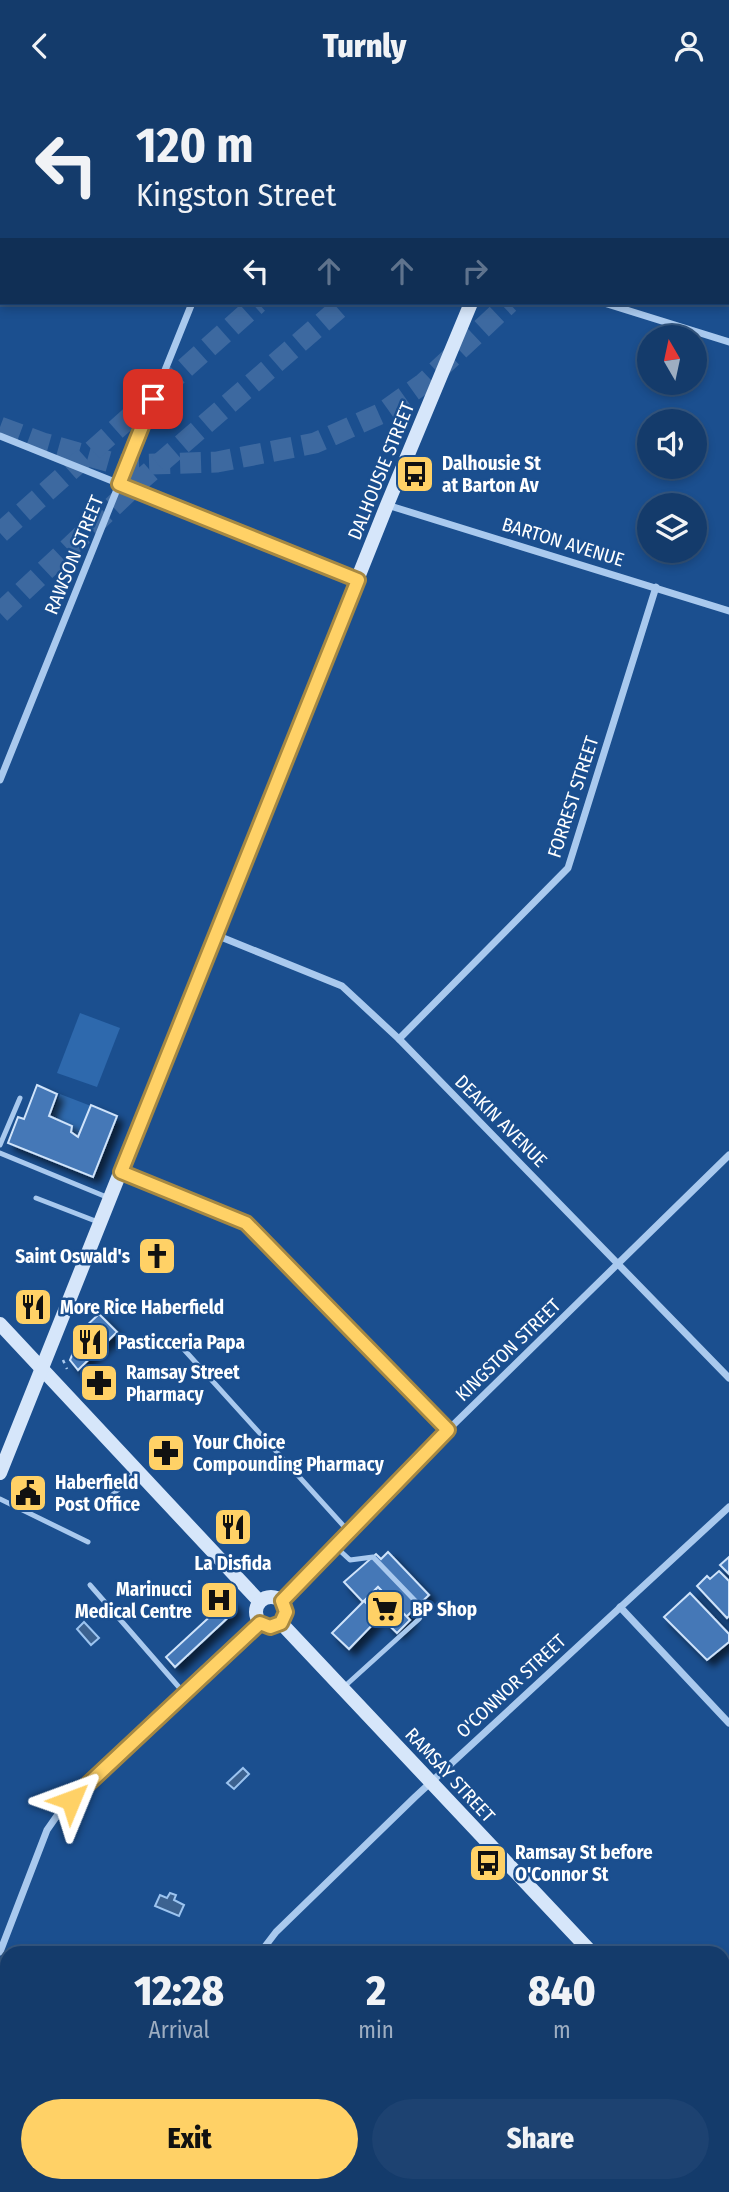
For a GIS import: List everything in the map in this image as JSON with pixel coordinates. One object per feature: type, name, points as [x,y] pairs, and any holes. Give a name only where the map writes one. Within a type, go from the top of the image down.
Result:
[{"type":"street","name":"RAWSON STREET","points":[[0,781],[191,305]]},
{"type":"street","name":"DALHOUSIE STREET","points":[[0,1473],[387,505],[470,305]]},
{"type":"street","points":[[610,305],[729,342]]},
{"type":"street","points":[[0,436],[358,580]]},
{"type":"street","name":"BARTON AVENUE","points":[[387,505],[729,611]]},
{"type":"street","name":"FORREST STREET","points":[[399,1039],[568,868],[656,587]]},
{"type":"street","name":"DEAKIN AVENUE","points":[[216,935],[342,986],[399,1039],[729,1378]]},
{"type":"street","name":"KINGSTON STREET","points":[[282,1601],[448,1430],[729,1155]]},
{"type":"street","points":[[121,1172],[246,1223],[448,1430]]},
{"type":"street","points":[[0,1324],[260,1601]]},
{"type":"street","name":"O'CONNOR STREET","points":[[265,1946],[276,1932],[431,1782],[729,1507]]},
{"type":"street","points":[[271,1596],[282,1601],[286,1612],[281,1623],[270,1627],[260,1623],[255,1609],[260,1601],[271,1596]]},
{"type":"street","points":[[620,1607],[729,1723]]},
{"type":"street","points":[[2,1946],[47,1830],[61,1810],[260,1623]]},
{"type":"street","name":"RAMSAY STREET","points":[[281,1623],[585,1946]]},
{"type":"lane","points":[[0,1145],[20,1098]]},
{"type":"lane","points":[[0,1153],[109,1198]]},
{"type":"lane","points":[[36,1198],[99,1223]]},
{"type":"lane","points":[[179,1345],[350,1533]]},
{"type":"lane","points":[[98,1509],[138,1471]]},
{"type":"lane","points":[[0,1499],[88,1542]]},
{"type":"lane","points":[[337,1547],[350,1560],[373,1557],[424,1610],[419,1619],[343,1689]]},
{"type":"lane","points":[[90,1585],[184,1693]]},
{"type":"path","points":[[64,1360],[67,1369]]},
{"type":"shaded area","points":[[80,1013],[120,1028],[97,1087],[57,1073]]},
{"type":"shaded area","points":[[60,1094],[91,1106],[78,1137],[48,1125]]},
{"type":"shaded area","points":[[84,1622],[99,1638],[91,1645],[77,1629]]},
{"type":"shaded area","points":[[243,1768],[249,1774],[234,1789],[227,1783]]},
{"type":"shaded area","points":[[170,1893],[176,1895],[174,1900],[184,1905],[179,1916],[155,1906],[160,1895],[167,1898]]},
{"type":"building","points":[[37,1085],[57,1094],[49,1116],[72,1126],[71,1132],[78,1137],[91,1105],[117,1116],[93,1177],[8,1143],[18,1117],[24,1119]]},
{"type":"building","points":[[99,1314],[117,1332],[78,1370],[70,1360],[79,1338],[87,1330],[84,1328]]},
{"type":"building","points":[[388,1552],[429,1595],[406,1617],[378,1587],[363,1602],[344,1582],[376,1554],[381,1559]]},
{"type":"building","points":[[729,1557],[729,1574],[720,1565]]},
{"type":"building","points":[[719,1571],[729,1581],[727,1618],[697,1586],[707,1576],[710,1579]]},
{"type":"building","name":"BP Shop","points":[[378,1587],[410,1620],[397,1633],[364,1601]]},
{"type":"building","points":[[690,1593],[729,1634],[729,1642],[707,1660],[664,1617]]},
{"type":"building","points":[[229,1599],[235,1606],[235,1611],[175,1667],[166,1657]]},
{"type":"building","points":[[364,1601],[380,1617],[349,1649],[332,1633]]},
{"type":"tunnel","points":[[0,533],[256,305]]},
{"type":"tunnel","points":[[0,613],[143,478],[343,305]]},
{"type":"tunnel","points":[[0,427],[43,443],[121,465],[217,462],[315,443],[382,413],[424,383],[507,305]]},
{"type":"place","name":"Dalhousie St at Barton Av","points":[[415,474]]},
{"type":"place","name":"Saint Oswald's","points":[[157,1256]]},
{"type":"place","name":"More Rice Haberfield","points":[[33,1307]]},
{"type":"place","name":"Pasticceria Papa","points":[[90,1342]]},
{"type":"place","name":"Ramsay Street Pharmacy","points":[[99,1383]]},
{"type":"place","name":"Your Choice Compounding Pharmacy","points":[[166,1453]]},
{"type":"place","name":"Haberfield Post Office","points":[[28,1493]]},
{"type":"place","name":"La Disfida","points":[[233,1527]]},
{"type":"place","name":"Marinucci Medical Centre","points":[[219,1600]]},
{"type":"place","name":"BP Shop","points":[[385,1609]]},
{"type":"place","name":"Ramsay St before O'Connor St","points":[[488,1863]]},
{"type":"route","points":[[71,1800],[243,1637],[260,1623],[270,1627],[281,1623],[286,1612],[282,1601],[448,1430],[246,1223],[121,1172],[358,580],[119,484],[153,399]]}]
